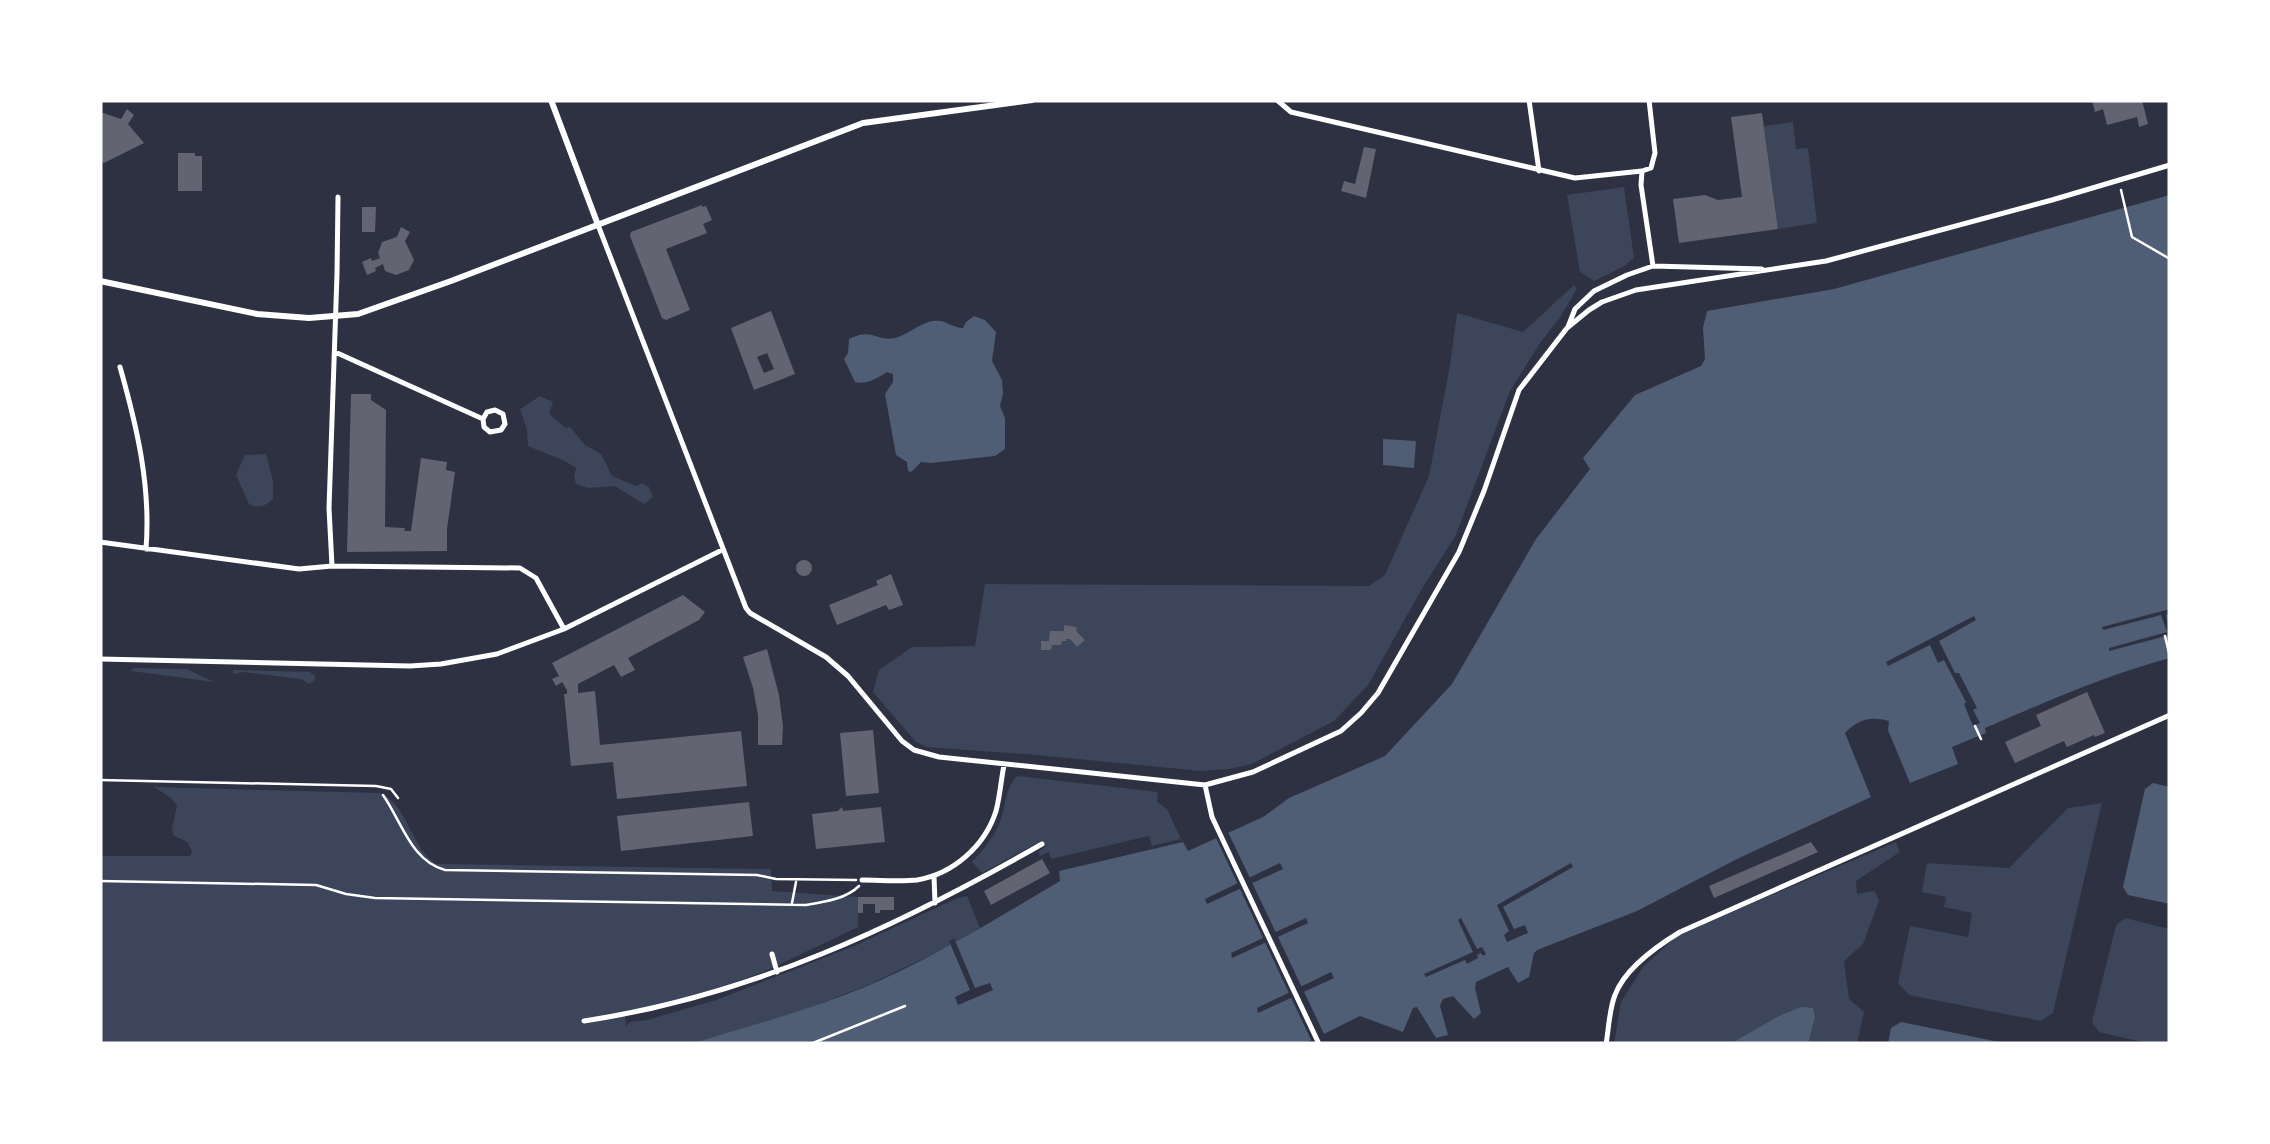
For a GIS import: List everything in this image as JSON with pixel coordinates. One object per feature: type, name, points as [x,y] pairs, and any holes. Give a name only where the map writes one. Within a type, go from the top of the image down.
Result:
[{"type":"street","points":[[552,100],[722,550],[750,614],[816,649],[836,665],[907,745],[923,754],[1205,785],[1253,772],[1341,731],[1362,713],[1378,693],[1459,552],[1519,390],[1568,328],[1602,302],[1636,290],[1826,261],[2170,165]]},
{"type":"street","points":[[100,281],[242,312],[335,317],[384,306],[864,123],[1032,100]]},
{"type":"street","points":[[1277,100],[1290,112],[1574,178],[1651,168],[1655,158],[1649,100]]},
{"type":"street","points":[[1530,100],[1539,170]]},
{"type":"street","points":[[1642,171],[1652,266]]},
{"type":"street","points":[[332,566],[329,508],[338,198]]},
{"type":"street","points":[[1568,328],[1574,309],[1594,292],[1652,266],[1775,270]]},
{"type":"street","points":[[335,352],[483,419]]},
{"type":"street","points":[[120,367],[144,468],[146,549]]},
{"type":"street","points":[[495,410],[502,414],[505,424],[501,430],[490,432],[483,419],[487,412],[495,410]]},
{"type":"street","points":[[100,542],[299,568],[520,568],[536,578],[564,629]]},
{"type":"street","points":[[100,659],[441,664],[497,654],[564,629],[722,550]]},
{"type":"street","points":[[1606,1044],[1616,992],[1638,965],[1680,932],[2170,715]]},
{"type":"street","points":[[862,880],[934,876],[964,858],[991,823],[1004,765]]},
{"type":"street","points":[[1205,785],[1208,805],[1221,835],[1318,1042]]},
{"type":"street","points":[[584,1021],[667,1006],[777,972],[935,903],[1042,844]]},
{"type":"street","points":[[934,876],[935,903]]},
{"type":"street","points":[[772,954],[777,972]]},
{"type":"lane","points":[[100,780],[376,786],[390,790],[398,798]]},
{"type":"path","points":[[2121,190],[2132,237],[2170,258]]},
{"type":"path","points":[[2165,636],[2170,657]]},
{"type":"path","points":[[1976,726],[1981,738]]},
{"type":"path","points":[[376,786],[421,858],[446,870],[862,880]]},
{"type":"path","points":[[100,880],[316,886],[376,898],[792,904],[824,902],[852,892],[862,880]]},
{"type":"path","points":[[792,904],[796,880]]},
{"type":"path","points":[[813,1043],[905,1006]]},
{"type":"shaded area","points":[[1793,122],[1796,149],[1808,148],[1817,223],[1778,229],[1764,126]]},
{"type":"shaded area","points":[[1624,187],[1634,258],[1594,281],[1580,272],[1567,195]]},
{"type":"shaded area","points":[[2170,195],[2170,658],[2099,681],[1985,728],[1986,733],[1952,747],[1958,764],[1910,783],[1888,730],[1889,721],[1860,722],[1845,733],[1871,797],[1637,911],[1537,950],[1529,977],[1518,983],[1508,967],[1476,982],[1481,1013],[1474,1019],[1453,996],[1443,999],[1440,1006],[1448,1035],[1436,1038],[1417,1007],[1413,1008],[1403,1032],[1360,1016],[1304,1044],[690,1044],[822,1003],[890,976],[1060,881],[1059,871],[1183,842],[1188,851],[1263,817],[1289,798],[1385,756],[1452,684],[1536,539],[1590,469],[1583,458],[1635,395],[1701,366],[1705,359],[1703,328],[1707,311],[1834,289]],"holes":[[[1280,863],[1283,869],[1207,904],[1205,899]],[[1306,918],[1308,923],[1232,958],[1231,953]],[[1331,972],[1334,978],[1258,1013],[1257,1008]]]},
{"type":"shaded area","points":[[1574,285],[1577,289],[1559,319],[1510,391],[1456,535],[1368,685],[1334,721],[1252,764],[1201,771],[927,747],[916,742],[873,692],[879,670],[912,647],[975,646],[985,584],[1369,586],[1385,575],[1429,476],[1457,313],[1523,332]]},
{"type":"shaded area","points":[[974,316],[985,320],[996,332],[992,361],[1002,380],[1000,406],[1005,418],[1005,449],[995,456],[921,462],[908,471],[907,462],[896,455],[885,394],[893,374],[887,372],[868,382],[855,382],[844,359],[849,339],[864,334],[895,338],[934,321],[963,328]]},
{"type":"shaded area","points":[[540,396],[553,402],[549,414],[601,454],[612,476],[636,486],[642,483],[649,487],[653,497],[644,504],[614,486],[588,488],[576,484],[576,468],[528,446],[520,409]]},
{"type":"shaded area","points":[[1383,439],[1416,441],[1414,468],[1383,465]]},
{"type":"shaded area","points":[[266,454],[273,499],[256,506],[249,504],[236,475],[245,455]]},
{"type":"shaded area","points":[[187,669],[214,682],[131,671]]},
{"type":"shaded area","points":[[233,670],[310,672],[315,680],[309,684],[301,679],[233,674]]},
{"type":"shaded area","points":[[1017,776],[1158,792],[1157,802],[1167,809],[1181,839],[1152,846],[1149,836],[1051,859],[1049,852],[1040,856],[1038,852],[1045,847],[1041,841],[982,873],[972,862],[998,828]]},
{"type":"shaded area","points":[[2153,783],[2170,787],[2170,904],[2128,895],[2123,887],[2145,789]]},
{"type":"shaded area","points":[[154,787],[380,793],[396,806],[420,847],[436,864],[771,869],[772,891],[858,897],[858,927],[768,970],[709,992],[625,1013],[626,1026],[716,1000],[854,946],[955,899],[967,896],[980,928],[866,986],[803,1010],[690,1044],[100,1044],[100,856],[190,856],[192,851],[187,842],[173,835],[177,806]]},
{"type":"shaded area","points":[[2102,803],[2053,1013],[2041,1021],[1909,995],[1898,983],[1910,926],[1968,937],[1972,913],[1944,907],[1946,897],[1922,892],[1927,863],[2009,868],[2068,808]]},
{"type":"shaded area","points":[[1896,842],[1900,852],[1856,881],[1857,894],[1875,891],[1879,901],[1863,944],[1844,961],[1849,999],[1864,1012],[1857,1044],[1614,1044],[1621,1002],[1643,967],[1678,935]]},
{"type":"shaded area","points":[[2125,918],[2170,929],[2170,1044],[2151,1044],[2099,1032],[2092,1022],[2116,925]]},
{"type":"shaded area","points":[[1801,1007],[1813,1008],[1815,1017],[1808,1044],[1730,1044],[1777,1017]]},
{"type":"shaded area","points":[[1901,1022],[2009,1044],[1888,1044],[1891,1028]]},
{"type":"pier","points":[[2170,609],[2166,615],[2170,635],[2109,651],[2167,632],[2161,615],[2103,630],[2102,627]]},
{"type":"pier","points":[[1974,616],[1976,620],[1939,641],[1977,708],[1973,710],[1980,723],[1973,726],[1966,702],[1944,660],[1938,663],[1930,645],[1888,666],[1886,662]]},
{"type":"pier","points":[[1228,832],[1325,1036],[1312,1042],[1216,838]]},
{"type":"pier","points":[[1571,863],[1573,867],[1503,907],[1514,929],[1525,925],[1528,933],[1507,942],[1504,935],[1509,931],[1497,905]]},
{"type":"pier","points":[[1461,918],[1477,949],[1482,947],[1486,954],[1426,977],[1424,974],[1473,952],[1458,920]]},
{"type":"pier","points":[[954,938],[975,988],[990,983],[993,990],[958,1005],[955,997],[970,990],[949,941]]},
{"type":"building","points":[[2092,100],[2142,100],[2148,124],[2139,127],[2137,117],[2107,125],[2103,109],[2095,112]]},
{"type":"building","points":[[127,109],[134,115],[128,124],[144,143],[104,163],[100,161],[100,112],[121,119]]},
{"type":"building","points":[[1762,113],[1778,229],[1679,243],[1673,199],[1705,195],[1718,200],[1742,197],[1731,117]]},
{"type":"building","points":[[1364,147],[1376,149],[1366,198],[1341,191],[1344,181],[1355,184]]},
{"type":"building","points":[[178,153],[202,156],[202,191],[178,191]]},
{"type":"building","points":[[702,205],[712,220],[703,224],[707,233],[666,249],[690,310],[666,320],[631,232]]},
{"type":"building","points":[[362,207],[376,207],[375,232],[362,232]]},
{"type":"building","points":[[401,227],[410,232],[405,241],[414,260],[409,270],[396,275],[385,271],[383,264],[367,275],[362,262],[380,258],[382,242],[397,237]]},
{"type":"building","points":[[771,311],[795,374],[754,390],[731,328]],"holes":[[[767,353],[774,369],[764,373],[757,357]]]},
{"type":"building","points":[[351,394],[371,394],[371,400],[386,410],[385,527],[411,531],[421,458],[447,462],[446,470],[455,472],[447,551],[347,552]]},
{"type":"building","points":[[804,560],[812,568],[804,576],[796,568]]},
{"type":"building","points":[[891,574],[903,605],[889,610],[886,605],[837,625],[829,605],[878,585],[876,581]]},
{"type":"building","points":[[683,595],[705,612],[699,620],[628,658],[635,670],[621,677],[614,665],[578,684],[578,693],[595,691],[600,745],[741,731],[747,786],[617,799],[613,762],[571,766],[564,694],[567,690],[562,682],[556,686],[552,679],[559,676],[552,663]]},
{"type":"building","points":[[1064,625],[1076,627],[1085,640],[1077,647],[1066,639],[1061,645],[1052,645],[1051,650],[1041,650],[1041,641],[1049,641],[1050,631],[1064,631]]},
{"type":"building","points":[[767,649],[779,695],[782,745],[758,745],[758,715],[743,657]]},
{"type":"building","points":[[2087,692],[2105,733],[2067,747],[2064,741],[2015,763],[2005,742],[2041,726],[2036,715]]},
{"type":"building","points":[[873,730],[879,793],[846,796],[840,733]]},
{"type":"building","points":[[749,802],[753,836],[621,851],[617,816]]},
{"type":"building","points":[[842,807],[843,811],[881,807],[885,842],[816,849],[812,814]]},
{"type":"building","points":[[1811,842],[1818,852],[1714,898],[1709,886]]},
{"type":"building","points":[[1042,859],[1050,873],[991,905],[984,891]]},
{"type":"building","points":[[858,897],[894,897],[894,910],[875,913],[875,904],[863,904],[863,913],[858,913]]}]
